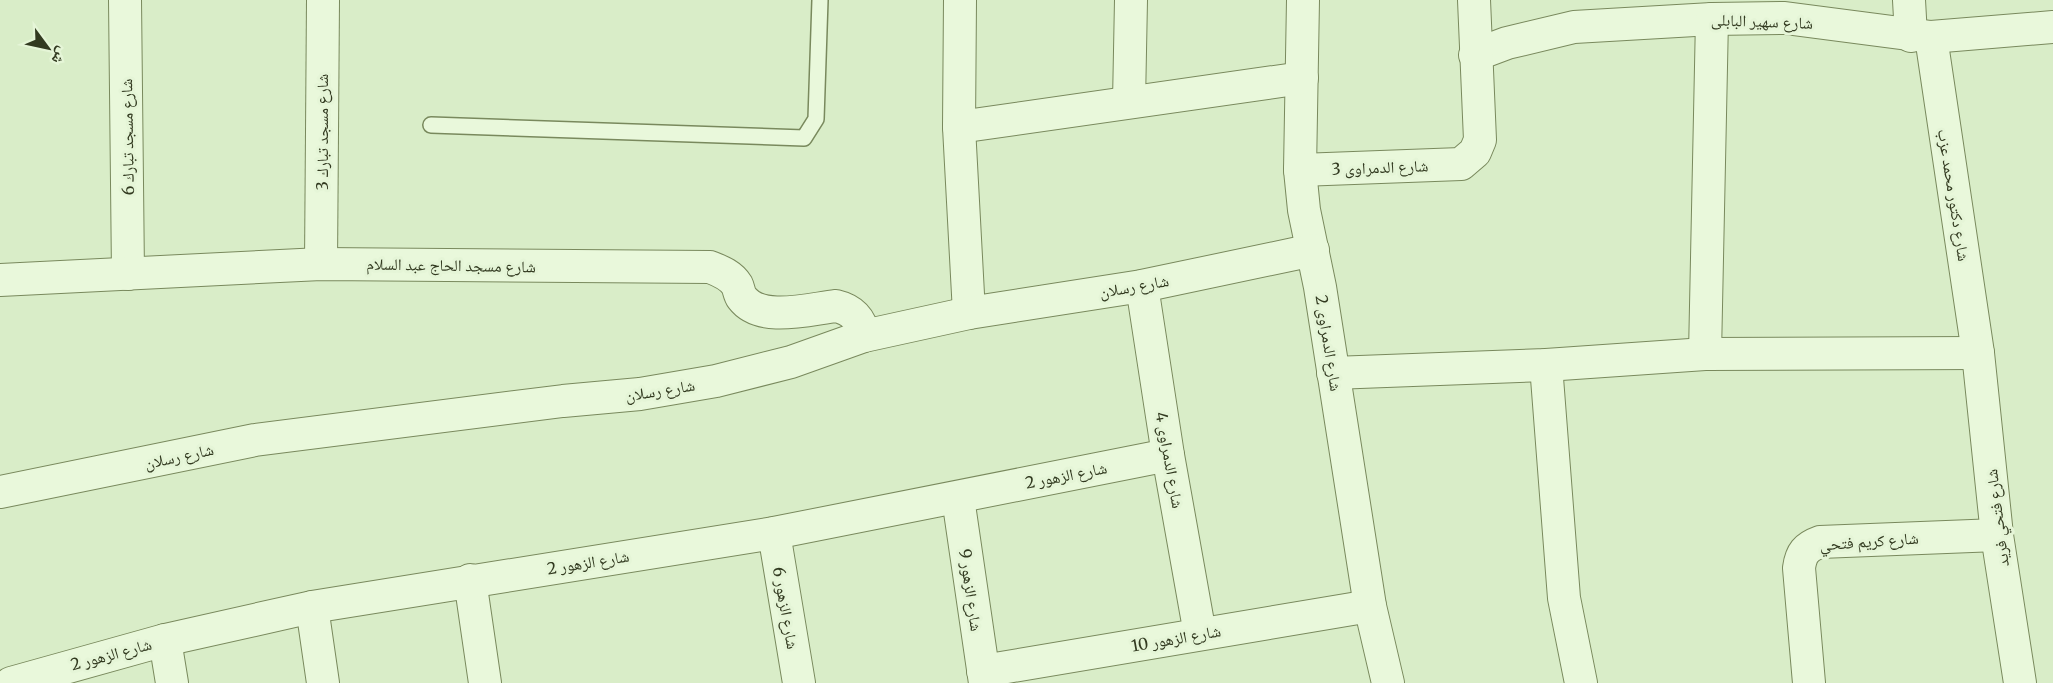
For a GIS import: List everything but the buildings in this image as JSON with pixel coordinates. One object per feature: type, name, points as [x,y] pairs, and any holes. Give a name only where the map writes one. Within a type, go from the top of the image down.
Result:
[{"type":"street","name":"شارع مسجد تبارك 6","points":[[125,0],[128,274]]},
{"type":"street","name":"شارع مسجد تبارك 3","points":[[321,264],[323,0]]},
{"type":"street","points":[[960,0],[959,127],[969,313]]},
{"type":"street","points":[[1129,102],[1131,0]]},
{"type":"street","name":"شارع الدمراوى 2","points":[[1303,0],[1300,170],[1304,210],[1334,374],[1370,606],[1388,683]]},
{"type":"street","points":[[1474,0],[1474,55]]},
{"type":"street","name":"شارع دكتور محمد عزب","points":[[1909,0],[1921,37],[1978,352]]},
{"type":"street","name":"شارع سهير البابلى","points":[[1474,55],[1507,43],[1574,27],[1712,19],[1785,18],[1921,37],[2053,27]]},
{"type":"street","points":[[1705,354],[1712,19]]},
{"type":"street","name":"شارع الدمراوى 3","points":[[1300,170],[1461,164],[1475,152],[1480,140],[1474,55]]},
{"type":"street","points":[[959,127],[1302,78]]},
{"type":"street","name":"شارع رسلان","points":[[0,492],[255,440],[563,401],[640,394],[716,381],[791,362],[864,336],[969,313],[1142,286],[1313,250]]},
{"type":"street","name":"شارع مسجد الحاج عبد السلام","points":[[0,280],[321,264],[710,267],[725,273],[736,284],[741,297],[757,309],[777,312],[836,306],[847,309],[862,325],[864,336]]},
{"type":"street","name":"شارع الدمراوى 4","points":[[1142,286],[1168,455],[1200,633]]},
{"type":"street","points":[[1334,374],[1546,365],[1705,354],[1978,352]]},
{"type":"street","name":"شارع فتحي فريد","points":[[1978,352],[1997,535],[2020,683]]},
{"type":"street","points":[[1546,365],[1564,598],[1581,683]]},
{"type":"street","name":"شارع الزهور 2","points":[[11,683],[165,640],[312,606],[774,533],[1168,455]]},
{"type":"street","name":"شارع الزهور 9","points":[[958,498],[984,677]]},
{"type":"street","name":"شارع الزهور 6","points":[[774,533],[799,683]]},
{"type":"street","name":"شارع كريم فتحي","points":[[1809,683],[1798,568],[1801,556],[1808,546],[1820,542],[1997,535]]},
{"type":"street","points":[[470,580],[485,683]]},
{"type":"street","points":[[312,606],[323,683]]},
{"type":"street","name":"شارع الزهور 10","points":[[984,677],[1200,633],[1370,606]]},
{"type":"street","points":[[165,640],[172,683]]},
{"type":"lane","points":[[431,125],[804,138],[816,119],[819,0]]}]
